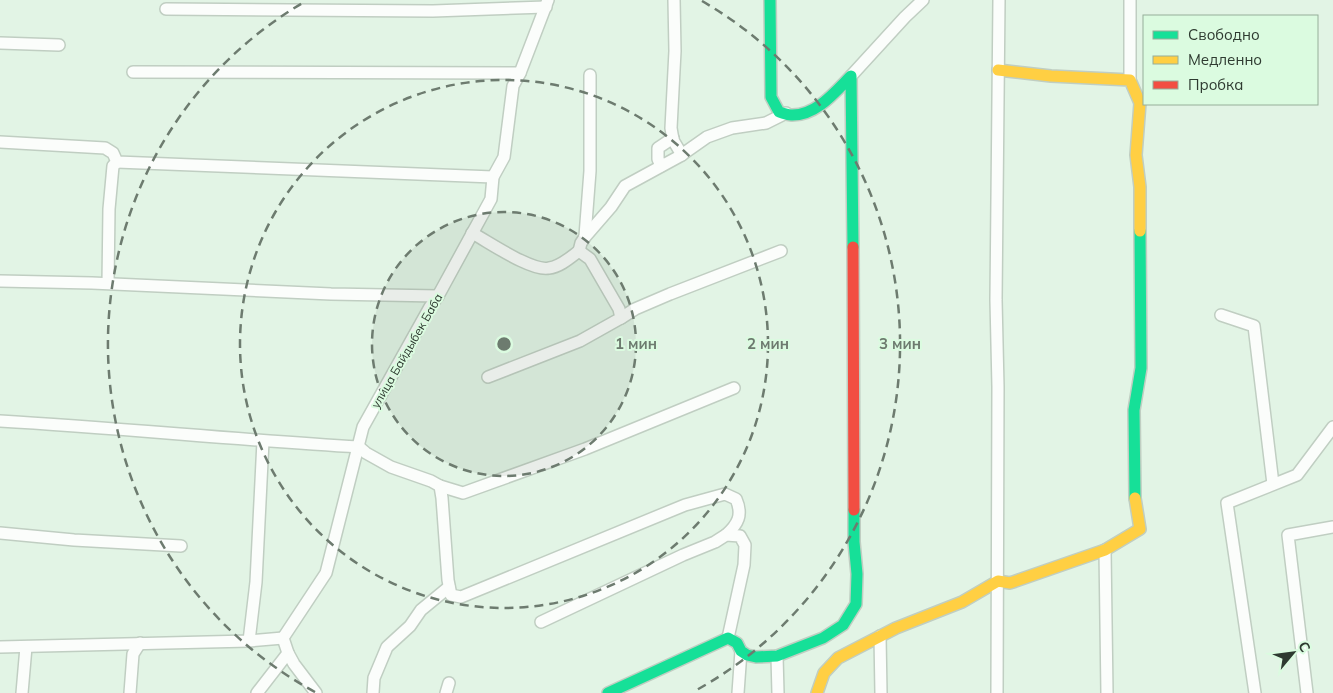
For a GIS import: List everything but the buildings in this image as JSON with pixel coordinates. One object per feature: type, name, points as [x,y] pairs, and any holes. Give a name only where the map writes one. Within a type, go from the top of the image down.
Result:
[{"type":"street","points":[[674,0],[676,35],[671,128],[673,138],[682,155]]},
{"type":"street","points":[[770,0],[771,97],[779,112],[789,115],[805,112],[822,104],[923,0]]},
{"type":"street","points":[[997,693],[998,387],[996,300],[999,0]]},
{"type":"street","points":[[817,693],[824,673],[838,658],[880,636],[962,602],[998,581],[1010,583],[1105,550],[1140,529],[1135,502],[1134,410],[1141,368],[1140,187],[1136,155],[1140,103],[1130,80],[1130,0]]},
{"type":"street","points":[[166,9],[433,11],[547,4]]},
{"type":"street","name":"улица Байдыбек Баба","points":[[284,638],[326,573],[363,427],[491,199],[493,177],[504,157],[513,86],[547,4]]},
{"type":"street","points":[[0,43],[59,45]]},
{"type":"street","points":[[998,70],[1051,76],[1130,80]]},
{"type":"street","points":[[133,72],[520,73]]},
{"type":"street","points":[[585,237],[590,171],[590,75]]},
{"type":"street","points":[[741,650],[756,657],[777,656],[823,638],[843,625],[856,604],[857,574],[854,542],[852,94],[850,76]]},
{"type":"street","points":[[472,233],[533,267],[549,268],[568,259],[579,251],[585,237],[611,207],[625,186],[682,155],[708,138],[732,128],[766,124],[786,113]]},
{"type":"street","points":[[661,166],[658,159],[658,148],[673,138]]},
{"type":"street","points":[[0,142],[105,148],[113,153],[117,162]]},
{"type":"street","points":[[108,283],[109,209],[113,166],[117,162],[493,177]]},
{"type":"street","points":[[579,251],[590,259],[619,309],[621,318]]},
{"type":"street","points":[[488,377],[580,341],[635,310],[670,294],[781,251]]},
{"type":"street","points":[[0,281],[108,283],[381,296],[438,296]]},
{"type":"street","points":[[1221,315],[1254,326],[1273,484]]},
{"type":"street","points":[[0,421],[95,426],[263,441],[359,447],[391,467],[432,480],[440,486],[463,493],[584,449],[734,388]]},
{"type":"street","points":[[1255,693],[1227,503],[1296,475],[1333,427]]},
{"type":"street","points":[[250,642],[256,582],[263,441]]},
{"type":"street","points":[[440,486],[449,587],[451,595],[461,597],[685,505],[725,494],[736,499],[740,508],[736,525],[716,542],[541,622]]},
{"type":"street","points":[[1307,693],[1288,535],[1333,527]]},
{"type":"street","points":[[0,533],[74,540],[181,546]]},
{"type":"street","points":[[726,535],[740,536],[745,545],[744,565],[728,638]]},
{"type":"street","points":[[1105,550],[1107,693]]},
{"type":"street","points":[[373,693],[374,678],[387,647],[410,626],[421,610],[449,587]]},
{"type":"street","points":[[880,636],[881,693]]},
{"type":"street","points":[[0,647],[250,642],[284,638],[288,654],[316,693]]},
{"type":"street","points":[[728,638],[737,643],[741,650],[738,693]]},
{"type":"street","points":[[608,693],[728,638]]},
{"type":"street","points":[[130,693],[133,654],[140,643]]},
{"type":"street","points":[[22,693],[26,647]]},
{"type":"street","points":[[257,693],[288,654]]},
{"type":"street","points":[[777,656],[778,693]]},
{"type":"traffic: fast","points":[[770,0],[771,97],[779,112],[791,115],[809,112],[832,96],[851,76],[853,247]]},
{"type":"traffic: fast","points":[[1135,498],[1134,410],[1141,368],[1140,231]]},
{"type":"traffic: fast","points":[[608,693],[728,638],[737,643],[741,651],[747,655],[756,657],[777,656],[823,638],[843,625],[856,604],[857,574],[854,510]]},
{"type":"traffic: slow","points":[[998,70],[1051,76],[1130,80],[1140,103],[1136,155],[1140,187],[1140,231]]},
{"type":"traffic: slow","points":[[817,693],[824,673],[838,658],[896,628],[962,602],[998,581],[1010,583],[1105,550],[1140,529],[1135,498]]},
{"type":"traffic: jam","points":[[853,247],[854,510]]}]
